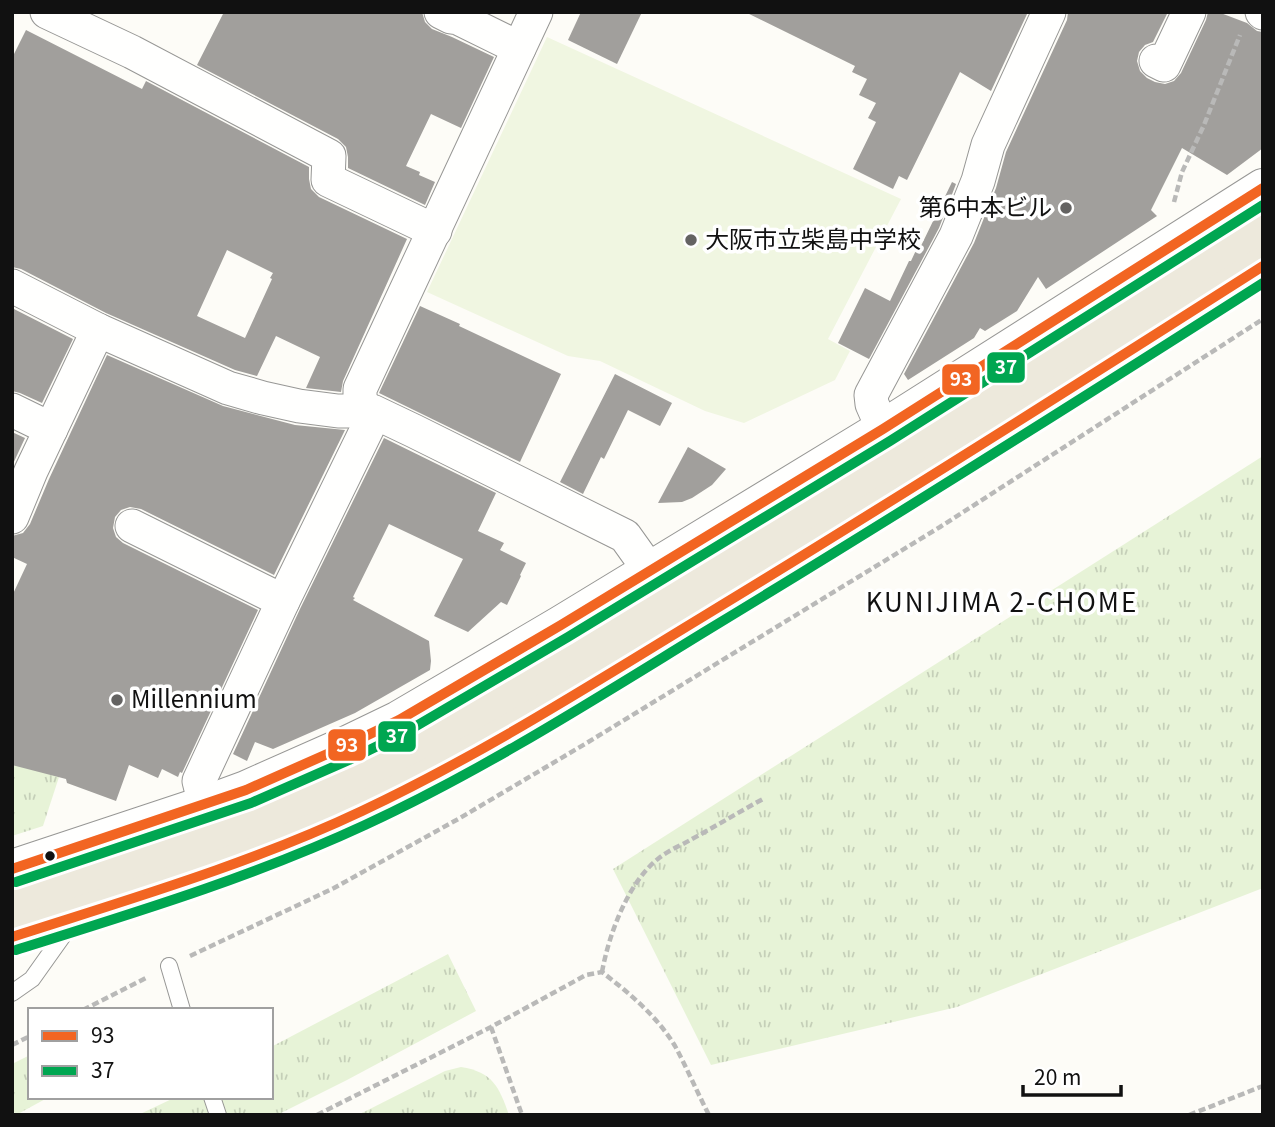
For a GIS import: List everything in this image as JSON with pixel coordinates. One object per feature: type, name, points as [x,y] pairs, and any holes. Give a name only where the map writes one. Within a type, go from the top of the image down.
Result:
[{"type":"main road","points":[[12,901],[254,821],[399,755],[759,544],[1263,225]]},
{"type":"main road","points":[[12,937],[250,859],[375,805],[491,743],[800,559],[1263,266]]},
{"type":"street","points":[[47,12],[132,52],[329,156],[328,180],[435,231]]},
{"type":"street","points":[[441,12],[519,48]]},
{"type":"street","points":[[205,805],[199,781],[369,425],[359,397],[360,389],[536,12]]},
{"type":"street","points":[[883,429],[872,404],[872,395],[956,236],[978,181],[988,145],[1049,12]]},
{"type":"street","points":[[1156,61],[1164,65],[1189,12]]},
{"type":"street","points":[[12,869],[205,805],[286,773],[399,720],[883,429],[1263,188]]},
{"type":"street","points":[[12,286],[98,330],[228,388],[299,406],[338,411],[372,411],[625,536],[650,571]]},
{"type":"street","points":[[12,517],[98,330]]},
{"type":"street","points":[[12,410],[51,429]]},
{"type":"street","points":[[132,526],[283,601]]},
{"type":"lane","points":[[12,993],[32,979],[77,916]]},
{"type":"lane","points":[[169,966],[180,1003]]},
{"type":"path","points":[[1172,213],[1182,172],[1256,17]]},
{"type":"path","points":[[87,1008],[334,888],[460,818],[928,534],[1263,319]]},
{"type":"path","points":[[602,972],[617,920],[645,873],[659,858],[763,799]]},
{"type":"path","points":[[317,1115],[491,1027],[586,975],[602,972],[625,989],[650,1014],[674,1045],[709,1115]]},
{"type":"path","points":[[491,1027],[522,1115]]},
{"type":"path","points":[[12,1045],[28,1038]]},
{"type":"path","points":[[1189,1115],[1263,1086]]},
{"type":"green space","points":[[547,37],[901,199],[828,339],[850,351],[835,380],[744,423],[705,411],[600,361],[568,356],[427,292]]},
{"type":"green space","points":[[1263,456],[1263,888],[957,1007],[711,1065],[613,869]]},
{"type":"green space","points":[[12,661],[86,681],[43,826],[12,836]]},
{"type":"green space","points":[[448,954],[476,1011],[277,1115],[138,1115],[172,1099],[273,1099],[273,1046]]},
{"type":"green space","points":[[28,1056],[28,1099],[45,1099],[16,1115],[12,1115],[12,1064]]},
{"type":"green space","points":[[461,1067],[481,1073],[493,1082],[509,1115],[358,1115],[445,1071]]},
{"type":"building","points":[[224,12],[422,12],[425,22],[432,29],[494,57],[461,128],[431,114],[406,166],[435,182],[425,205],[348,168],[346,147],[338,139],[197,65]]},
{"type":"building","points":[[581,12],[642,12],[617,64],[568,40]]},
{"type":"building","points":[[745,12],[1028,12],[991,91],[960,72],[907,180],[899,176],[893,189],[853,169],[876,122],[868,118],[876,103],[859,95],[867,79],[852,72],[855,66]]},
{"type":"building","points":[[1068,12],[1168,12],[1153,42],[1145,45],[1139,52],[1137,61],[1140,71],[1147,78],[1165,84],[1174,81],[1181,73],[1208,12],[1218,12],[1263,32],[1263,148],[1227,175],[1182,148],[1151,210],[1157,216],[1046,289],[1038,277],[1017,311],[985,331],[980,328],[974,338],[908,380],[904,374],[974,243],[996,188],[1006,152],[1067,20]]},
{"type":"building","points":[[26,30],[142,89],[146,81],[309,167],[311,189],[319,197],[407,239],[343,381],[341,392],[306,388],[320,357],[276,336],[257,376],[235,370],[106,313],[21,269],[12,267],[12,58]],"holes":[[[227,250],[273,273],[245,338],[197,316]]]},
{"type":"building","points":[[952,182],[956,184],[939,228],[869,359],[838,343],[865,288],[890,301],[909,261],[918,246],[920,248]]},
{"type":"building","points":[[420,306],[561,374],[520,462],[379,393]]},
{"type":"building","points":[[12,308],[73,339],[42,403],[12,391]]},
{"type":"building","points":[[107,355],[223,406],[295,425],[345,430],[274,575],[141,509],[130,507],[121,510],[115,517],[113,528],[116,537],[123,543],[258,610],[182,773],[180,772],[178,777],[162,769],[158,778],[129,765],[116,801],[67,783],[66,779],[12,765],[12,596],[27,564],[12,557],[12,536],[23,533],[30,524]]},
{"type":"building","points":[[615,374],[672,403],[660,426],[628,410],[583,494],[560,482]]},
{"type":"building","points":[[12,432],[25,438],[12,466]]},
{"type":"building","points":[[384,438],[496,493],[478,531],[504,543],[500,550],[526,563],[521,576],[507,605],[501,602],[468,632],[434,616],[463,559],[389,524],[353,600],[429,641],[430,670],[355,713],[273,749],[255,742],[247,761],[233,754]]},
{"type":"building","points":[[688,447],[726,469],[712,485],[692,498],[682,502],[658,503]]},
{"type":"transit line","name":"93","points":[[12,869],[246,790],[399,720],[883,429],[1263,188]]},
{"type":"transit line","name":"37","points":[[16,882],[251,803],[406,732],[890,441],[1263,205]]},
{"type":"transit line","name":"93","points":[[12,937],[189,880],[277,848],[362,811],[493,743],[774,573],[1263,266]]},
{"type":"transit line","name":"37","points":[[16,950],[193,893],[280,861],[365,825],[453,781],[581,708],[846,546],[1263,283]]},
{"type":"place","name":"第6中本ビル","points":[[1066,208]]},
{"type":"place","name":"大阪市立柴島中学校","points":[[691,240]]},
{"type":"place","name":"Millennium","points":[[117,700]]},
{"type":"district","name":"KUNIJIMA 2-CHOME","points":[[1002,603]]}]
